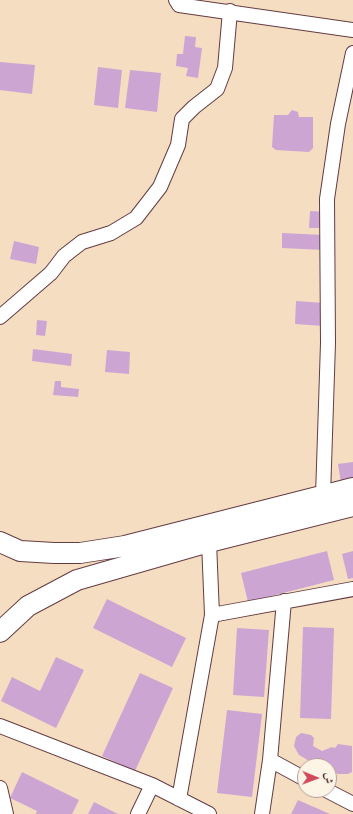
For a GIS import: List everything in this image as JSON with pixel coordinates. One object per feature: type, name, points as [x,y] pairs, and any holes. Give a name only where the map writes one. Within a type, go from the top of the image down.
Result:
[{"type":"main road","points":[[0,542],[20,551],[80,553],[125,546],[353,488]]},
{"type":"main road","points":[[0,632],[28,606],[77,580],[209,542],[353,506]]},
{"type":"main road","points":[[54,553],[57,560],[64,563],[125,566]]},
{"type":"street","points":[[176,0],[179,5],[230,11],[353,30]]},
{"type":"street","points":[[0,316],[50,273],[64,256],[82,242],[111,233],[136,218],[160,187],[178,145],[182,120],[194,107],[217,89],[225,68],[230,11]]},
{"type":"street","points":[[323,496],[328,343],[327,199],[338,124],[353,53]]},
{"type":"street","points":[[179,799],[212,615],[209,542]]},
{"type":"street","points":[[212,615],[353,589]]},
{"type":"street","points":[[262,814],[270,760],[284,601]]},
{"type":"street","points":[[0,726],[152,785],[209,814]]},
{"type":"street","points":[[270,760],[297,775]]},
{"type":"street","points":[[138,814],[152,785]]},
{"type":"street","points":[[0,788],[6,814]]},
{"type":"street","points":[[337,795],[353,803]]},
{"type":"building","points":[[185,36],[196,37],[195,47],[202,48],[198,78],[186,76],[188,68],[176,66],[177,54],[183,54]]},
{"type":"building","points":[[0,62],[35,65],[32,94],[0,90]]},
{"type":"building","points":[[98,67],[122,70],[118,108],[94,105]]},
{"type":"building","points":[[130,70],[161,73],[157,112],[125,108]]},
{"type":"building","points":[[292,110],[298,112],[299,117],[313,117],[313,148],[309,152],[276,150],[272,147],[274,115],[288,115]]},
{"type":"building","points":[[310,211],[327,212],[326,228],[309,228]]},
{"type":"building","points":[[282,233],[324,235],[324,250],[282,248]]},
{"type":"building","points":[[14,241],[39,247],[36,264],[10,259]]},
{"type":"building","points":[[296,301],[325,303],[323,326],[295,324]]},
{"type":"building","points":[[37,320],[47,321],[45,336],[36,335]]},
{"type":"building","points":[[33,349],[72,354],[71,366],[32,361]]},
{"type":"building","points":[[107,350],[130,352],[129,374],[105,372]]},
{"type":"building","points":[[55,381],[61,381],[61,387],[79,389],[78,397],[53,395]]},
{"type":"building","points":[[353,462],[353,486],[342,489],[338,464]]},
{"type":"building","points":[[327,551],[334,580],[248,602],[241,573]]},
{"type":"building","points":[[353,551],[353,578],[348,579],[342,554]]},
{"type":"building","points":[[107,599],[186,638],[172,667],[93,628]]},
{"type":"building","points":[[303,627],[334,628],[331,719],[300,718]]},
{"type":"building","points":[[237,628],[269,630],[264,697],[233,695]]},
{"type":"building","points":[[56,657],[84,670],[56,728],[1,701],[12,677],[40,691]]},
{"type":"building","points":[[140,673],[173,688],[135,771],[102,756]]},
{"type":"building","points":[[227,710],[262,714],[252,797],[217,793]]},
{"type":"building","points":[[301,733],[311,735],[314,738],[313,746],[322,751],[332,747],[335,748],[338,744],[352,746],[352,772],[348,774],[337,774],[337,758],[304,758],[299,755],[294,746],[296,737]]},
{"type":"building","points":[[22,772],[79,800],[72,814],[36,814],[37,811],[10,798]]},
{"type":"building","points":[[298,800],[330,814],[291,814]]},
{"type":"building","points":[[94,802],[118,814],[88,814]]}]
